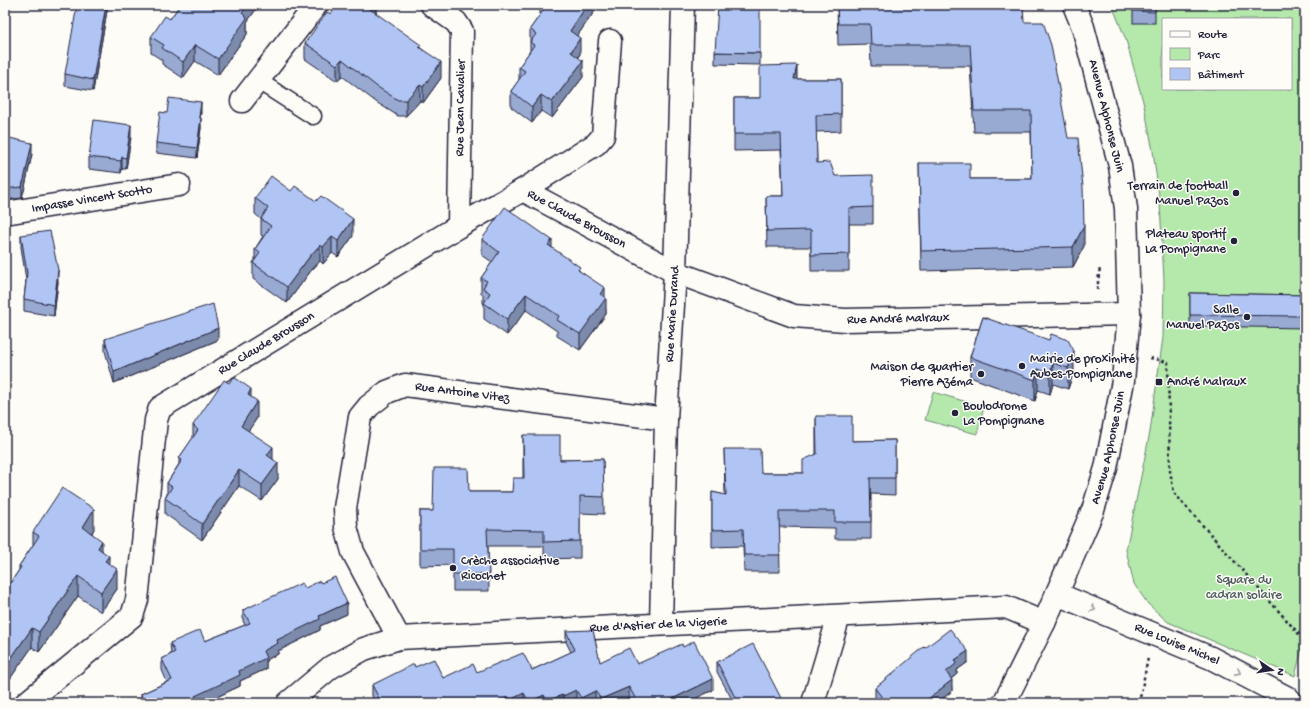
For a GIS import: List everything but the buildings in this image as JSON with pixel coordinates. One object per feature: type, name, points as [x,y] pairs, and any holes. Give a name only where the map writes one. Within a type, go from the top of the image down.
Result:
[{"type":"street","points":[[242,100],[316,5]]},
{"type":"street","name":"Rue Jean Cavalier","points":[[432,5],[456,22],[462,31],[459,226]]},
{"type":"street","name":"Rue Marie Durand","points":[[661,624],[666,419],[675,272],[683,5]]},
{"type":"street","name":"Avenue Alphonse Juin","points":[[1004,703],[1044,623],[1093,510],[1106,468],[1123,381],[1126,354],[1129,314],[1126,209],[1120,166],[1083,27],[1074,5]]},
{"type":"street","points":[[523,190],[596,144],[603,136],[610,41]]},
{"type":"street","name":"Impasse Vincent Scotto","points":[[5,213],[179,185]]},
{"type":"street","name":"Rue Claude Brousson","points":[[26,703],[132,616],[137,600],[156,420],[160,408],[459,226],[523,190],[675,272]]},
{"type":"street","name":"Rue André Malraux","points":[[675,272],[794,316],[845,320],[1129,314]]},
{"type":"street","name":"Rue Antoine Vitez","points":[[399,638],[353,552],[346,527],[345,508],[360,417],[369,406],[387,392],[405,385],[666,419]]},
{"type":"street","name":"Rue Louise Michel","points":[[1057,594],[1211,658],[1288,698],[1293,703]]},
{"type":"street","name":"Rue d'Astier de la Vigerie","points":[[288,703],[331,667],[364,649],[399,638],[1006,608],[1044,623]]},
{"type":"street","points":[[813,703],[838,616]]},
{"type":"lane","points":[[257,80],[313,116]]},
{"type":"path","points":[[1091,315],[1099,286],[1101,265]]},
{"type":"path","points":[[1126,354],[1168,362],[1170,471],[1174,493],[1305,641]]},
{"type":"path","points":[[1140,703],[1152,633]]},
{"type":"green space","name":"Plateau sportif La Pompignane","points":[[1112,5],[1305,5],[1305,637],[1295,676],[1168,622],[1148,604],[1134,584],[1126,550],[1150,432],[1163,337],[1164,280],[1160,203],[1153,151],[1144,105],[1126,40]]},
{"type":"green space","name":"Boulodrome La Pompignane","points":[[933,392],[984,407],[977,434],[925,420]]},
{"type":"place","name":"Terrain de football Manuel Pazos","points":[[1236,193]]},
{"type":"place","name":"Plateau sportif La Pompignane","points":[[1234,241]]},
{"type":"place","name":"Salle Manuel Pazos","points":[[1247,317]]},
{"type":"place","name":"Mairie de proximité Aubes-Pompignane","points":[[1022,366]]},
{"type":"place","name":"Maison de quartier Pierre Azéma","points":[[981,374]]},
{"type":"place","name":"André Malraux","points":[[1159,382]]},
{"type":"place","name":"Boulodrome La Pompignane","points":[[955,413]]},
{"type":"place","name":"Crèche associative Ricochet","points":[[453,568]]},
{"type":"park label","name":"Square du cadran solaire","points":[[1244,588]]}]
